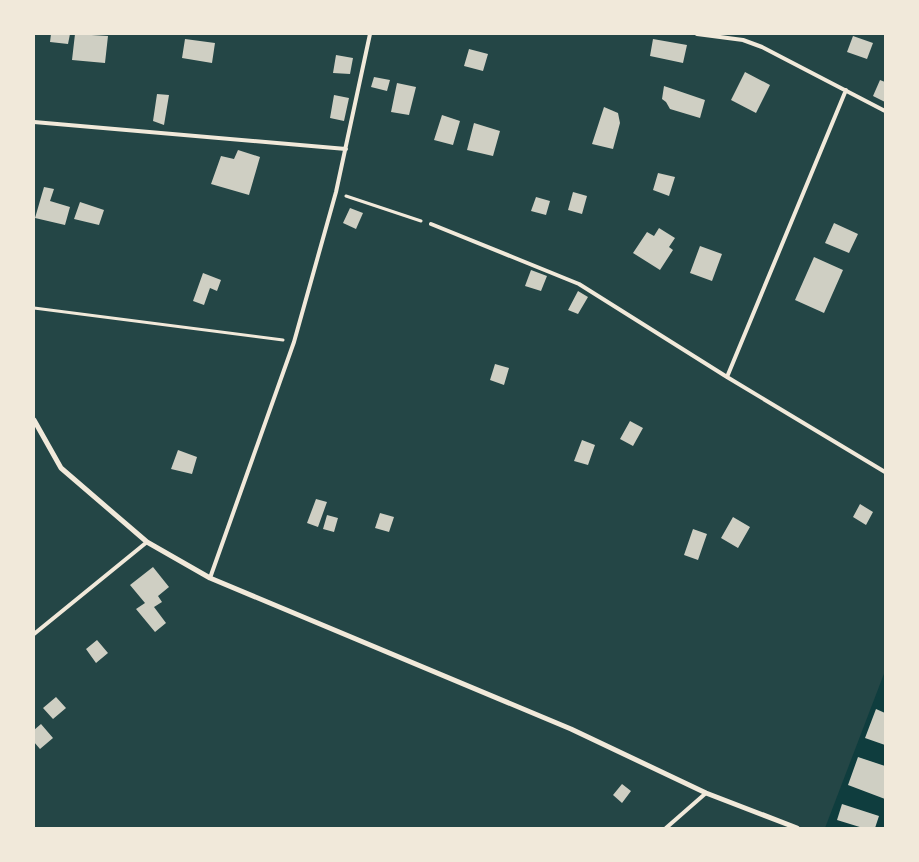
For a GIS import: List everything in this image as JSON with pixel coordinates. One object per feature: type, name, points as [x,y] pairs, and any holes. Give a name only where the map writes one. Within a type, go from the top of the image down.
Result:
[{"type":"street","points":[[34,420],[61,468],[147,542],[210,578],[571,729],[706,793],[797,828]]},
{"type":"lane","points":[[210,578],[294,342],[336,192],[370,34]]},
{"type":"lane","points":[[697,34],[743,40],[762,47],[885,111]]},
{"type":"lane","points":[[727,377],[846,90]]},
{"type":"lane","points":[[34,122],[346,149]]},
{"type":"lane","points":[[431,224],[579,284],[727,377],[885,472]]},
{"type":"lane","points":[[34,634],[147,542]]},
{"type":"lane","points":[[666,828],[706,793]]},
{"type":"path","points":[[336,192],[431,224]]},
{"type":"path","points":[[34,308],[294,342]]},
{"type":"shaded area","points":[[34,34],[885,34],[885,671],[825,828],[34,828]]},
{"type":"building","points":[[51,34],[70,34],[68,44],[50,42]]},
{"type":"building","points":[[75,34],[108,36],[105,63],[72,60]]},
{"type":"building","points":[[853,36],[873,43],[867,59],[847,52]]},
{"type":"building","points":[[185,39],[215,43],[212,63],[182,58]]},
{"type":"building","points":[[653,39],[687,45],[683,63],[650,56]]},
{"type":"building","points":[[469,49],[488,54],[483,71],[464,66]]},
{"type":"building","points":[[336,55],[353,58],[350,74],[333,73]]},
{"type":"building","points":[[745,72],[770,85],[756,113],[731,100]]},
{"type":"building","points":[[374,77],[390,80],[387,91],[371,87]]},
{"type":"building","points":[[880,80],[885,82],[885,102],[873,96]]},
{"type":"building","points":[[397,83],[416,87],[409,115],[391,112]]},
{"type":"building","points":[[664,86],[705,100],[700,118],[670,109],[662,99]]},
{"type":"building","points":[[157,94],[169,95],[164,125],[153,121]]},
{"type":"building","points":[[334,95],[349,98],[344,121],[330,118]]},
{"type":"building","points":[[604,107],[618,113],[620,123],[613,149],[592,144]]},
{"type":"building","points":[[442,115],[460,121],[453,145],[434,140]]},
{"type":"building","points":[[474,123],[500,131],[493,156],[467,150]]},
{"type":"building","points":[[238,150],[260,157],[249,195],[211,184],[221,156],[234,159]]},
{"type":"building","points":[[658,173],[675,177],[669,196],[653,190]]},
{"type":"building","points":[[44,187],[54,189],[50,201],[70,207],[65,225],[35,218]]},
{"type":"building","points":[[573,192],[587,196],[582,214],[568,210]]},
{"type":"building","points":[[536,197],[550,201],[546,215],[531,211]]},
{"type":"building","points":[[80,202],[104,210],[99,225],[74,219]]},
{"type":"building","points":[[350,208],[363,213],[356,229],[343,223]]},
{"type":"building","points":[[834,223],[858,234],[849,253],[825,243]]},
{"type":"building","points":[[659,228],[675,238],[669,247],[673,250],[660,270],[633,253],[647,232],[654,236]]},
{"type":"building","points":[[700,246],[722,254],[712,281],[690,273]]},
{"type":"building","points":[[814,257],[843,270],[824,313],[795,300]]},
{"type":"building","points":[[531,270],[547,276],[541,291],[525,286]]},
{"type":"building","points":[[203,273],[221,280],[217,291],[210,288],[204,305],[193,301]]},
{"type":"building","points":[[578,291],[588,297],[578,314],[568,310]]},
{"type":"building","points":[[495,364],[509,368],[504,385],[490,380]]},
{"type":"building","points":[[630,421],[643,428],[633,446],[620,439]]},
{"type":"building","points":[[582,440],[595,445],[588,465],[574,461]]},
{"type":"building","points":[[178,450],[197,457],[192,474],[171,469]]},
{"type":"building","points":[[316,499],[327,502],[318,527],[307,523]]},
{"type":"building","points":[[860,504],[873,512],[866,525],[853,517]]},
{"type":"building","points":[[380,513],[394,517],[389,532],[375,528]]},
{"type":"building","points":[[327,515],[338,518],[334,532],[323,529]]},
{"type":"building","points":[[733,517],[750,527],[738,548],[721,538]]},
{"type":"building","points":[[693,529],[707,534],[698,560],[684,555]]},
{"type":"building","points":[[153,567],[169,587],[158,596],[162,602],[154,607],[166,623],[155,632],[136,609],[145,603],[130,585]]},
{"type":"building","points":[[97,640],[108,653],[96,663],[86,649]]},
{"type":"building","points":[[56,697],[66,708],[53,719],[43,708]]},
{"type":"building","points":[[876,709],[885,713],[885,745],[865,738]]},
{"type":"building","points":[[41,724],[53,738],[40,749],[34,742],[34,730]]},
{"type":"building","points":[[858,757],[885,766],[885,799],[848,785]]},
{"type":"building","points":[[622,784],[631,791],[622,803],[613,795]]},
{"type":"building","points":[[842,804],[879,816],[875,828],[863,828],[837,820]]}]
